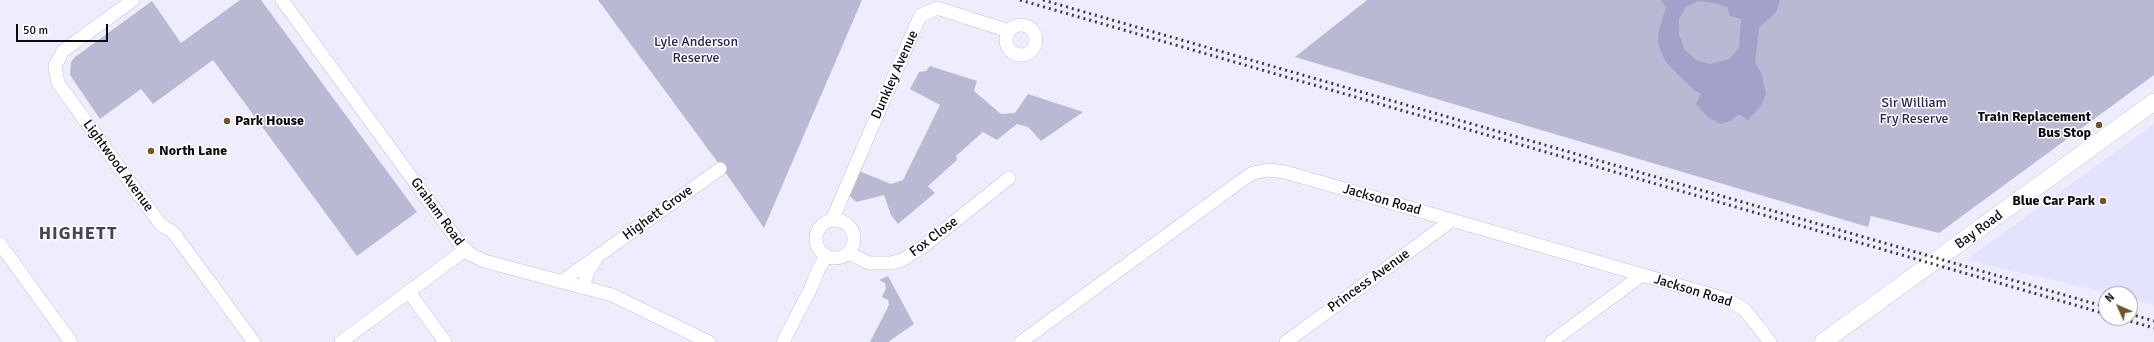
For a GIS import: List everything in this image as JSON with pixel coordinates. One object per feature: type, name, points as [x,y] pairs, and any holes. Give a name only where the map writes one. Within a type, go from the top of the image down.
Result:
[{"type":"main road","name":"Bay Road","points":[[1823,342],[2154,102]]},
{"type":"street","name":"Lightwood Avenue","points":[[133,0],[64,51],[55,66],[58,83],[161,225],[174,232],[254,342]]},
{"type":"street","name":"Graham Road","points":[[282,0],[465,250],[484,261],[623,300],[709,342]]},
{"type":"street","name":"Dunkley Avenue","points":[[832,220],[920,16],[937,8],[1009,31]]},
{"type":"street","name":"Highett Grove","points":[[561,282],[720,169]]},
{"type":"street","name":"Jackson Road","points":[[1021,342],[1245,178],[1261,170],[1285,172],[1734,302],[1746,310],[1770,342]]},
{"type":"street","name":"Fox Close","points":[[848,253],[869,263],[891,263],[902,260],[924,246],[1009,178]]},
{"type":"street","points":[[786,340],[819,268],[822,252],[815,239],[818,229],[832,220],[843,222],[852,229],[854,239],[848,253],[838,258],[822,252]]},
{"type":"street","name":"Princess Avenue","points":[[1286,342],[1452,220]]},
{"type":"street","points":[[0,244],[71,342]]},
{"type":"street","points":[[341,342],[465,250]]},
{"type":"street","name":"Highett Grove","points":[[582,288],[589,270],[597,257]]},
{"type":"street","points":[[1551,342],[1642,275]]},
{"type":"street","points":[[409,292],[445,342]]},
{"type":"shaded area","points":[[1661,0],[1780,0],[1776,12],[1759,28],[1755,62],[1762,75],[1766,94],[1761,106],[1748,120],[1741,115],[1737,115],[1730,121],[1721,124],[1709,118],[1696,104],[1701,94],[1694,90],[1666,62],[1659,47],[1658,34],[1666,7]],"holes":[[[1699,1],[1727,7],[1730,16],[1741,19],[1739,48],[1729,59],[1710,64],[1696,60],[1684,49],[1679,34],[1679,19],[1686,7]]]},
{"type":"shaded area","name":"Blue Car Park","points":[[2154,124],[2154,305],[2138,300],[2138,286],[2098,286],[2098,291],[1966,260]]},
{"type":"green space","points":[[240,0],[261,0],[417,212],[357,256],[213,60],[153,104],[141,89],[100,119],[70,75],[71,62],[75,57],[152,1],[181,43]]},
{"type":"green space","name":"Lyle Anderson Reserve","points":[[598,0],[862,0],[764,228],[730,179]]},
{"type":"green space","name":"Sir William Fry Reserve","points":[[1367,0],[2154,0],[2154,75],[1939,233],[1871,216],[1868,227],[1295,57]]},
{"type":"green space","points":[[930,66],[977,81],[974,91],[1001,114],[1015,113],[1028,94],[1083,112],[1041,141],[1028,127],[1017,124],[997,140],[983,132],[956,156],[957,160],[928,186],[935,193],[898,224],[891,215],[884,195],[856,202],[848,194],[859,171],[891,184],[903,180],[940,105],[910,89],[919,72],[926,71]]},
{"type":"green space","points":[[888,276],[914,324],[888,342],[870,342],[889,305],[888,300],[882,297],[886,288],[885,283],[879,280]]},
{"type":"railway","points":[[1020,0],[2098,312]]},
{"type":"railway","points":[[1043,0],[2098,305]]},
{"type":"railway","points":[[2138,316],[2154,321]]},
{"type":"railway","points":[[2138,323],[2154,328]]},
{"type":"place","name":"Park House","points":[[227,121]]},
{"type":"place","name":"Train Replacement Bus Stop","points":[[2099,125]]},
{"type":"place","name":"North Lane","points":[[151,151]]},
{"type":"place","name":"Blue Car Park","points":[[2103,201]]},
{"type":"district","name":"HIGHETT","points":[[78,234]]}]
